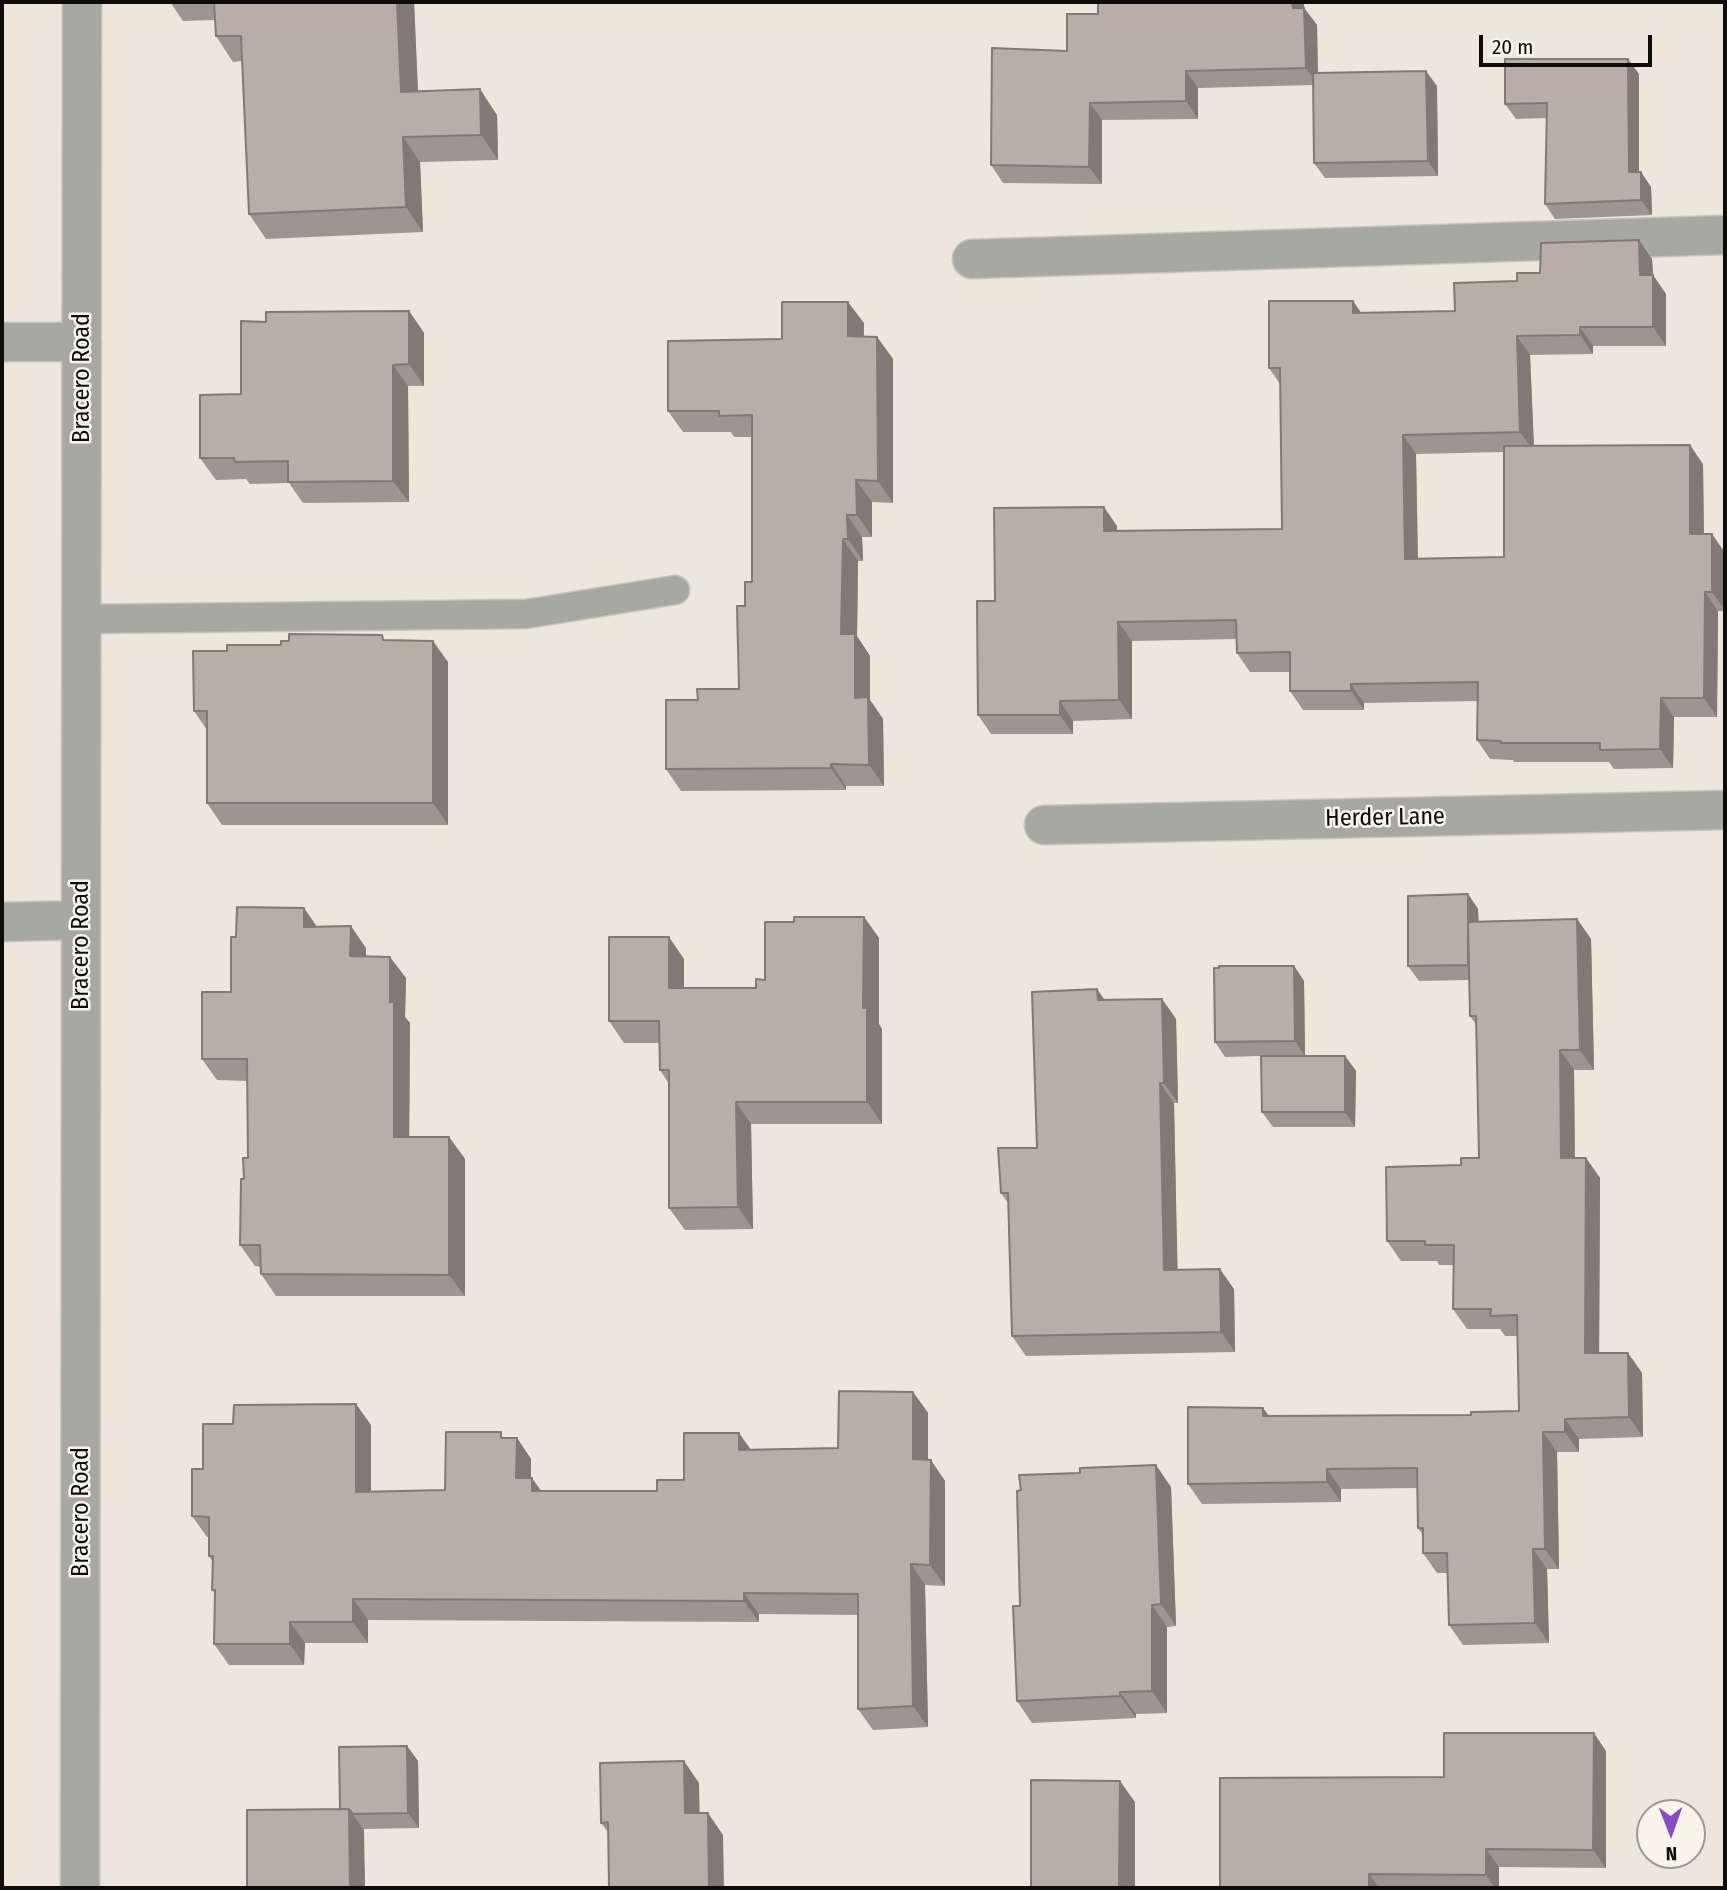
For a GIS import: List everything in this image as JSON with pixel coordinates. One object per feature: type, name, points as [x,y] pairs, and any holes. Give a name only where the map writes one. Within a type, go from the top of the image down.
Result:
[{"type":"street","name":"Bracero Road","points":[[80,1888],[82,2]]},
{"type":"street","points":[[972,259],[1725,236]]},
{"type":"street","points":[[2,342],[82,342]]},
{"type":"street","name":"Herder Lane","points":[[1044,825],[1725,810]]},
{"type":"street","points":[[2,922],[81,920]]},
{"type":"lane","points":[[82,619],[526,614],[675,590]]},
{"type":"building","points":[[214,2],[397,2],[401,92],[480,89],[481,135],[403,137],[406,207],[249,214],[241,36],[216,36]]},
{"type":"building","points":[[1098,2],[1292,2],[1293,8],[1304,8],[1306,68],[1186,71],[1186,101],[1090,103],[1089,167],[991,165],[992,48],[1067,51],[1067,14],[1098,14]]},
{"type":"building","points":[[1505,59],[1628,59],[1629,172],[1641,172],[1641,200],[1545,204],[1547,103],[1505,104]]},
{"type":"building","points":[[1426,71],[1428,161],[1314,163],[1313,73]]},
{"type":"building","points":[[1639,240],[1640,275],[1653,275],[1653,327],[1580,327],[1580,335],[1517,336],[1520,432],[1403,435],[1405,559],[1504,557],[1504,446],[1690,445],[1690,534],[1712,534],[1712,592],[1705,592],[1704,698],[1661,698],[1660,749],[1600,750],[1600,743],[1501,743],[1477,740],[1478,682],[1351,684],[1351,691],[1290,691],[1290,652],[1237,653],[1236,620],[1118,622],[1119,700],[1060,701],[1060,715],[978,715],[977,601],[995,601],[994,508],[1104,507],[1104,531],[1282,529],[1280,368],[1269,368],[1269,301],[1353,301],[1353,313],[1455,311],[1454,283],[1517,281],[1517,273],[1540,273],[1541,243]]},
{"type":"building","points":[[782,302],[848,302],[848,336],[877,337],[878,481],[856,480],[857,515],[847,515],[848,539],[843,539],[841,634],[855,634],[855,698],[868,697],[869,765],[831,764],[831,768],[666,769],[666,700],[698,700],[697,689],[739,689],[737,606],[745,606],[745,582],[752,582],[752,415],[719,416],[719,411],[668,411],[668,341],[782,339]]},
{"type":"building","points":[[409,311],[409,364],[393,365],[393,481],[288,482],[288,461],[235,462],[234,458],[200,458],[200,395],[241,394],[241,321],[266,322],[266,312]]},
{"type":"building","points":[[289,634],[382,635],[383,640],[433,641],[433,803],[207,803],[207,711],[194,711],[193,651],[227,651],[227,645],[281,645],[281,641],[289,641]]},
{"type":"building","points":[[1468,894],[1468,965],[1408,966],[1408,896]]},
{"type":"building","points":[[237,907],[304,908],[304,927],[351,926],[350,956],[390,957],[390,1002],[394,1002],[394,1137],[449,1137],[449,1275],[261,1274],[260,1245],[240,1245],[241,1179],[244,1179],[243,1158],[248,1158],[247,1059],[202,1059],[202,992],[231,992],[231,937],[236,937]]},
{"type":"building","points":[[794,917],[864,917],[863,1008],[867,1008],[867,1102],[736,1102],[738,1207],[669,1208],[669,1070],[660,1070],[659,1021],[609,1021],[609,937],[669,937],[669,988],[756,988],[756,979],[765,980],[765,922],[794,922]]},
{"type":"building","points":[[1577,919],[1580,1050],[1560,1050],[1561,1158],[1586,1158],[1585,1353],[1628,1353],[1629,1417],[1565,1419],[1565,1432],[1543,1432],[1545,1549],[1533,1549],[1535,1623],[1449,1625],[1447,1553],[1423,1553],[1423,1528],[1418,1528],[1417,1468],[1327,1469],[1327,1482],[1188,1484],[1188,1407],[1263,1408],[1263,1416],[1471,1415],[1471,1412],[1519,1411],[1517,1315],[1490,1316],[1491,1309],[1453,1309],[1454,1245],[1425,1245],[1425,1241],[1387,1241],[1386,1167],[1461,1165],[1461,1158],[1479,1158],[1476,1016],[1470,1016],[1468,922]]},
{"type":"building","points":[[1294,966],[1295,1041],[1215,1042],[1214,968]]},
{"type":"building","points":[[1097,989],[1098,1000],[1162,999],[1164,1083],[1160,1083],[1164,1270],[1220,1269],[1221,1332],[1012,1336],[1008,1193],[1001,1193],[998,1148],[1037,1148],[1032,992]]},
{"type":"building","points":[[1261,1056],[1345,1056],[1345,1112],[1262,1112]]},
{"type":"building","points":[[839,1391],[913,1392],[913,1459],[931,1460],[930,1565],[911,1564],[913,1706],[858,1709],[858,1594],[744,1593],[744,1601],[353,1599],[353,1622],[290,1622],[290,1644],[214,1644],[215,1590],[212,1590],[213,1556],[209,1556],[209,1517],[192,1516],[192,1469],[203,1469],[203,1424],[233,1424],[234,1405],[356,1404],[356,1492],[445,1490],[446,1432],[501,1432],[501,1438],[517,1438],[516,1478],[532,1478],[532,1491],[657,1491],[657,1480],[684,1480],[684,1433],[739,1433],[739,1450],[838,1448]]},
{"type":"building","points":[[1156,1465],[1161,1604],[1152,1605],[1152,1691],[1120,1692],[1120,1696],[1017,1701],[1013,1606],[1020,1606],[1017,1491],[1021,1490],[1019,1475],[1080,1473],[1080,1468]]},
{"type":"building","points":[[1444,1733],[1594,1733],[1593,1850],[1486,1849],[1486,1875],[1369,1874],[1369,1888],[1220,1888],[1220,1778],[1444,1777]]},
{"type":"building","points":[[407,1746],[408,1813],[353,1814],[349,1809],[340,1809],[339,1747]]},
{"type":"building","points":[[684,1761],[685,1813],[708,1813],[709,1888],[609,1888],[608,1822],[601,1823],[600,1763]]},
{"type":"building","points":[[1031,1780],[1120,1781],[1119,1888],[1031,1888]]},
{"type":"building","points":[[349,1809],[350,1888],[247,1888],[247,1810]]}]
